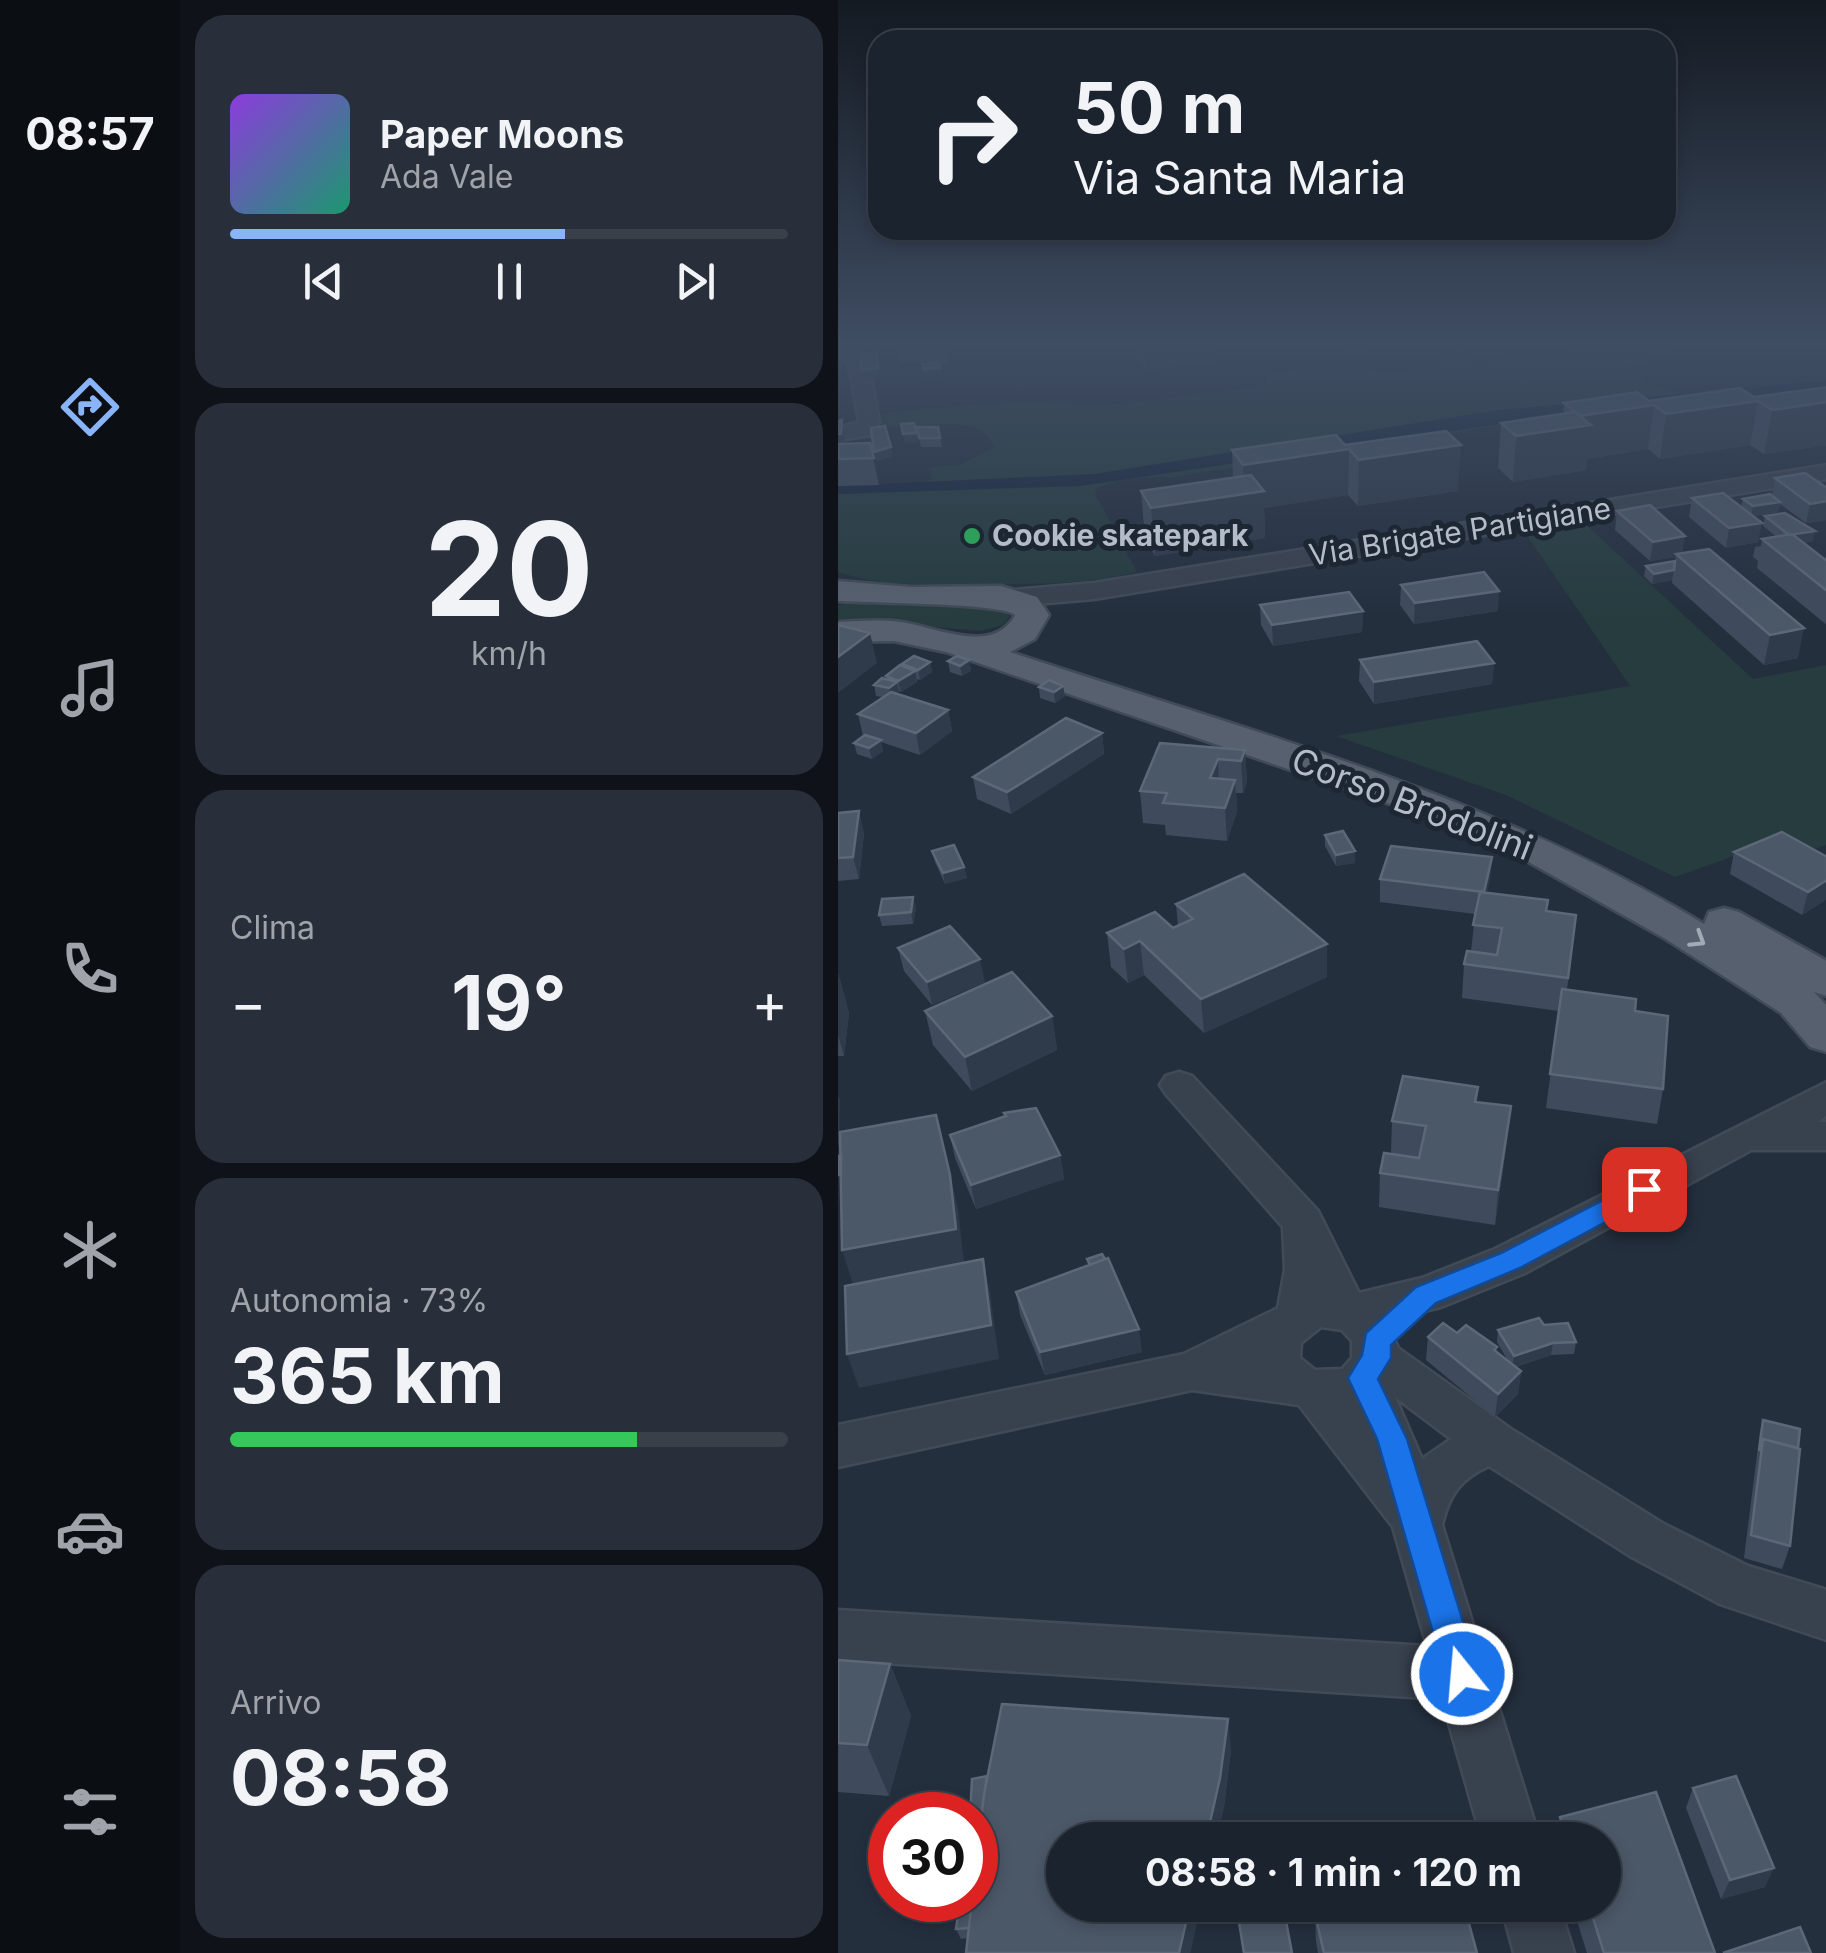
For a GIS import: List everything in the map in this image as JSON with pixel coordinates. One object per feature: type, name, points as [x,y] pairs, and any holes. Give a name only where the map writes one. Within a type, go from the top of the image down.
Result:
[{"type":"main road","points":[[841,589],[911,597],[984,594],[1023,616]]},
{"type":"main road","name":"Corso Brodolini","points":[[959,646],[999,644],[1023,616]]},
{"type":"main road","name":"Corso Brodolini","points":[[1023,616],[1023,639],[1043,652],[1466,795],[1563,838],[1709,913],[1826,981]]},
{"type":"main road","name":"Corso Brodolini","points":[[838,632],[889,631],[959,646],[1445,810],[1541,852],[1679,928],[1797,1002],[1826,1036]]},
{"type":"street","name":"Via Brigate Partigiane","points":[[1023,616],[1094,591],[1823,476]]},
{"type":"street","points":[[1178,1085],[1303,1222],[1364,1346],[1506,1822]]},
{"type":"street","points":[[1192,1370],[1336,1392],[1364,1346],[1426,1295],[1510,1260],[1745,1136],[1801,1114],[1826,1095]]},
{"type":"street","points":[[1745,1136],[1826,1136]]},
{"type":"street","points":[[1303,1222],[1306,1270],[1292,1320],[1277,1341],[1276,1358],[1284,1374],[1307,1389],[1416,1526]]},
{"type":"street","points":[[838,1446],[1192,1370],[1317,1309],[1428,1398],[1647,1540],[1738,1587],[1826,1615]]},
{"type":"street","points":[[1416,1526],[1424,1495],[1437,1474],[1456,1456],[1494,1444]]},
{"type":"street","points":[[838,1635],[1462,1674]]},
{"type":"street","points":[[1535,1922],[1544,1953]]},
{"type":"green space","points":[[1451,433],[1175,477],[1125,480],[1096,489],[1095,494],[1137,572],[1060,583],[928,584],[875,581],[838,572],[838,494],[912,490],[933,478],[928,468],[962,464],[994,447],[986,434]]},
{"type":"green space","points":[[1581,520],[1753,679],[1826,665],[1826,845],[1810,851],[1788,837],[1675,877],[1506,795],[1336,736],[1630,686],[1524,531]]},
{"type":"green space","points":[[848,603],[990,604],[1010,616],[1003,625],[981,631],[838,619],[838,605]]},
{"type":"water","points":[[1353,433],[1438,433],[1080,486],[838,494],[838,486],[1094,474]]},
{"type":"building","points":[[872,433],[887,433],[891,447],[874,452]]},
{"type":"building","points":[[918,433],[939,433],[940,438],[919,438]]},
{"type":"building","points":[[1448,433],[1461,445],[1359,460],[1349,449],[1243,465],[1232,450],[1336,435],[1345,445]]},
{"type":"building","points":[[870,443],[874,458],[838,459],[838,444]]},
{"type":"building","points":[[1805,473],[1827,488],[1827,501],[1810,504],[1775,478]]},
{"type":"building","points":[[1251,475],[1264,491],[1151,508],[1141,491]]},
{"type":"building","points":[[1723,493],[1762,523],[1729,528],[1692,498]]},
{"type":"building","points":[[1770,494],[1780,502],[1753,506],[1743,499]]},
{"type":"building","points":[[1650,505],[1685,536],[1653,542],[1617,511]]},
{"type":"building","points":[[1785,513],[1815,531],[1789,535],[1765,516]]},
{"type":"building","points":[[1792,534],[1827,561],[1827,591],[1762,539]]},
{"type":"building","points":[[1709,549],[1804,628],[1770,635],[1676,554]]},
{"type":"building","points":[[1675,561],[1674,570],[1654,574],[1646,566]]},
{"type":"building","points":[[1484,572],[1499,591],[1415,603],[1401,585]]},
{"type":"building","points":[[1349,592],[1363,611],[1272,625],[1260,605]]},
{"type":"building","points":[[838,625],[870,633],[838,657]]},
{"type":"building","points":[[1477,641],[1494,663],[1374,682],[1360,660]]},
{"type":"building","points":[[914,656],[930,662],[918,670],[902,664]]},
{"type":"building","points":[[957,656],[969,660],[960,666],[948,661]]},
{"type":"building","points":[[900,665],[915,671],[898,681],[886,676]]},
{"type":"building","points":[[882,678],[897,682],[889,688],[874,685]]},
{"type":"building","points":[[1049,680],[1063,686],[1054,692],[1039,687]]},
{"type":"building","points":[[891,692],[948,710],[916,733],[858,714]]},
{"type":"building","points":[[1066,718],[1102,733],[1007,792],[973,777]]},
{"type":"building","points":[[865,735],[881,740],[869,748],[854,743]]},
{"type":"building","points":[[1160,743],[1245,750],[1241,761],[1218,759],[1210,778],[1235,780],[1225,808],[1163,803],[1167,793],[1140,791]]},
{"type":"building","points":[[859,811],[853,857],[838,858],[838,813]]},
{"type":"building","points":[[1343,831],[1355,851],[1336,855],[1325,835]]},
{"type":"building","points":[[1782,832],[1827,857],[1827,880],[1808,892],[1734,852]]},
{"type":"building","points":[[954,845],[964,867],[943,873],[932,851]]},
{"type":"building","points":[[1391,846],[1492,857],[1484,892],[1380,879]]},
{"type":"building","points":[[1244,874],[1327,944],[1201,999],[1140,941],[1124,949],[1107,933],[1155,912],[1173,928],[1193,919],[1176,904]]},
{"type":"building","points":[[1480,892],[1548,900],[1546,911],[1576,915],[1568,978],[1464,964],[1467,951],[1497,955],[1502,928],[1473,925]]},
{"type":"building","points":[[913,897],[911,912],[879,915],[882,899]]},
{"type":"building","points":[[950,926],[980,959],[927,982],[898,948]]},
{"type":"building","points":[[1012,972],[1052,1016],[965,1057],[925,1011]]},
{"type":"building","points":[[1562,989],[1636,999],[1635,1011],[1668,1016],[1663,1089],[1550,1074]]},
{"type":"building","points":[[1403,1076],[1478,1087],[1475,1102],[1511,1106],[1498,1190],[1380,1173],[1384,1153],[1419,1158],[1426,1126],[1392,1121]]},
{"type":"building","points":[[1036,1108],[1060,1155],[971,1185],[950,1135],[1006,1116],[1004,1113]]},
{"type":"building","points":[[936,1115],[950,1175],[956,1229],[842,1250],[840,1132]]},
{"type":"building","points":[[1102,1254],[1105,1259],[1090,1265],[1087,1259]]},
{"type":"building","points":[[1108,1258],[1139,1329],[1040,1352],[1016,1292]]},
{"type":"building","points":[[983,1259],[991,1325],[847,1354],[845,1286]]},
{"type":"building","points":[[1539,1318],[1544,1325],[1568,1323],[1576,1342],[1553,1343],[1514,1356],[1498,1330]]},
{"type":"building","points":[[1443,1323],[1457,1333],[1466,1325],[1497,1347],[1494,1350],[1521,1371],[1498,1394],[1428,1337]]},
{"type":"building","points":[[1763,1420],[1800,1429],[1798,1448],[1763,1439],[1759,1451]]},
{"type":"building","points":[[1763,1439],[1800,1449],[1790,1546],[1751,1535]]},
{"type":"building","points":[[838,1660],[890,1664],[867,1745],[838,1743]]},
{"type":"building","points":[[1002,1704],[1228,1719],[1210,1822],[1046,1822],[1046,1922],[1186,1922],[1179,1953],[966,1953],[970,1922],[998,1922],[998,1792],[984,1792]]},
{"type":"building","points":[[987,1776],[985,1792],[971,1792],[972,1779]]},
{"type":"building","points":[[1736,1776],[1774,1868],[1730,1880],[1693,1788]]},
{"type":"building","points":[[1656,1792],[1715,1953],[1604,1953],[1594,1922],[1621,1922],[1621,1822],[1562,1822],[1560,1817]]},
{"type":"building","points":[[957,1922],[970,1922],[969,1928],[956,1929]]},
{"type":"building","points":[[1239,1922],[1286,1922],[1292,1953],[1244,1953]]},
{"type":"building","points":[[1317,1922],[1469,1922],[1477,1953],[1324,1953]]},
{"type":"building","points":[[1800,1927],[1811,1953],[1723,1953]]},
{"type":"place","name":"Cookie skatepark","points":[[972,536]]},
{"type":"route","points":[[1462,1674],[1392,1439],[1363,1378],[1377,1358],[1376,1341],[1426,1295],[1510,1260],[1644,1189]]}]
